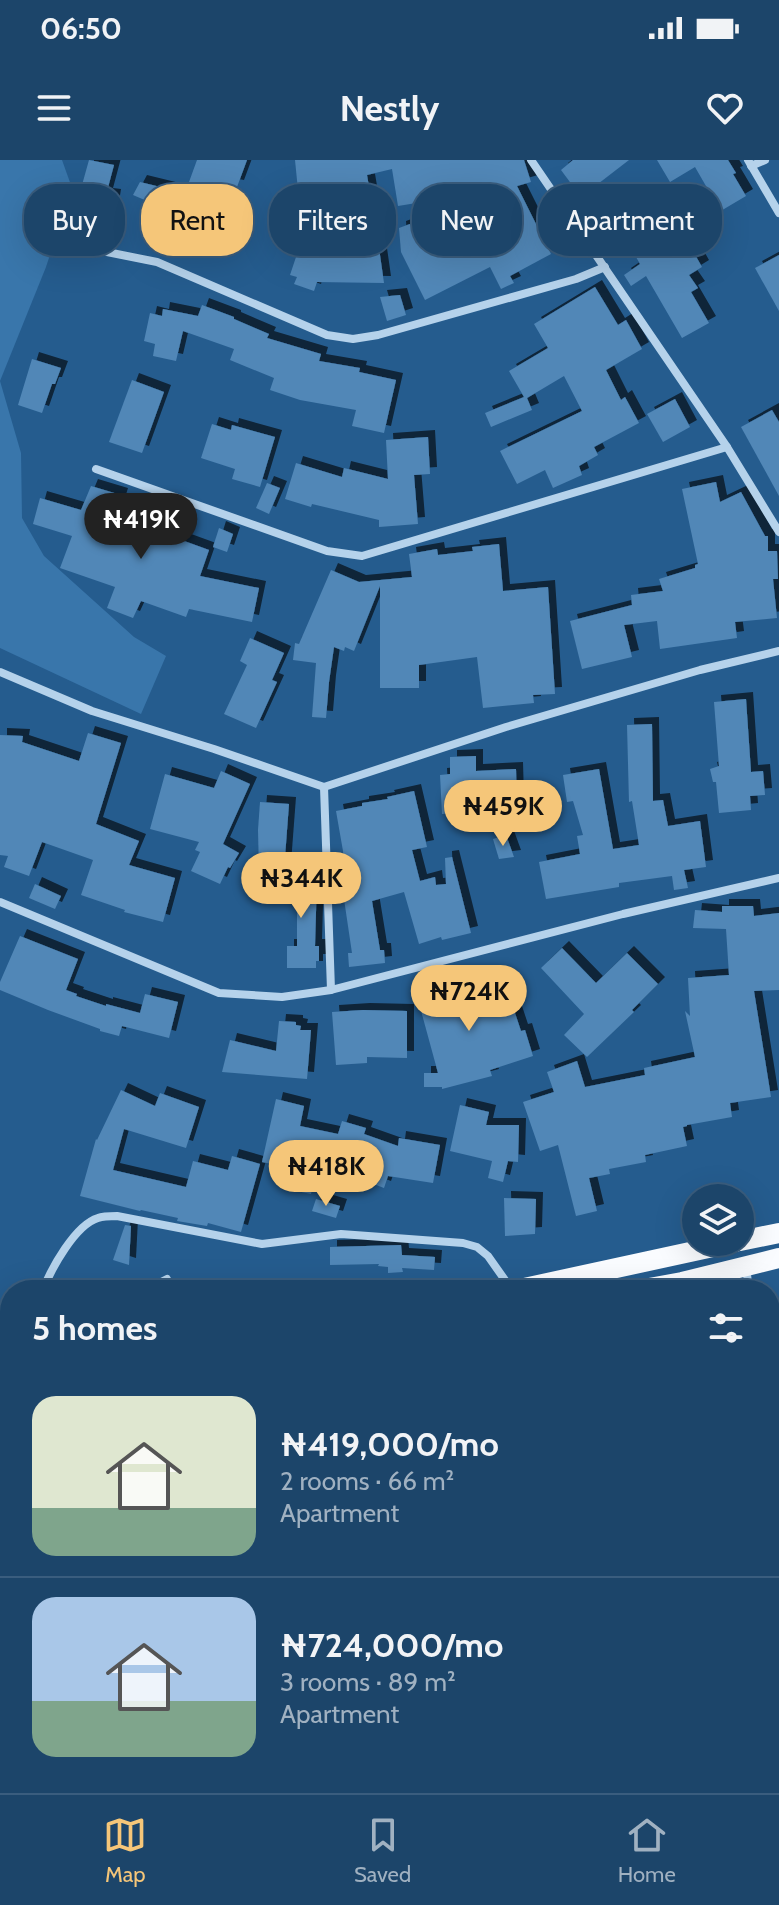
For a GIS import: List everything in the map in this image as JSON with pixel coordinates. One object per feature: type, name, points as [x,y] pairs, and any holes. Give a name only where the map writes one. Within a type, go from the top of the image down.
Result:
[{"type":"main road","points":[[754,1238],[779,1233]]},
{"type":"main road","points":[[560,1280],[682,1254]]},
{"type":"main road","points":[[701,1280],[779,1258]]},
{"type":"street","points":[[531,160],[727,447],[779,532]]},
{"type":"street","points":[[765,160],[749,163],[779,213]]},
{"type":"street","points":[[125,256],[157,262],[327,335],[353,339],[378,335],[576,279],[605,267]]},
{"type":"street","points":[[96,469],[327,551],[362,556],[727,447]]},
{"type":"street","points":[[0,672],[92,711],[324,787],[506,727],[700,670],[779,651]]},
{"type":"street","points":[[324,787],[331,990]]},
{"type":"street","points":[[0,902],[219,993],[282,997],[331,990],[623,914],[779,878]]},
{"type":"street","points":[[47,1280],[52,1268],[77,1234],[96,1218],[117,1216],[262,1244],[341,1234],[463,1243],[477,1247],[488,1256],[506,1280]]},
{"type":"street","points":[[746,1265],[748,1280]]},
{"type":"shaded area","points":[[0,160],[62,160],[71,184],[24,184],[24,256],[50,256],[0,381]]},
{"type":"shaded area","points":[[0,381],[21,453],[22,518],[44,556],[134,637],[166,656],[141,714],[0,648]]},
{"type":"building","points":[[89,160],[114,165],[109,184],[82,184]]},
{"type":"building","points":[[197,160],[247,160],[238,184],[188,184]]},
{"type":"building","points":[[295,160],[524,160],[531,182],[522,185],[412,184],[412,204],[398,206],[392,169],[367,175],[369,184],[297,184]]},
{"type":"building","points":[[573,160],[629,160],[598,184],[571,184],[561,170]]},
{"type":"building","points":[[657,160],[728,160],[746,196],[722,210],[722,184],[705,184],[695,167],[670,182]]},
{"type":"building","points":[[140,182],[148,184],[141,184],[141,198],[133,195]]},
{"type":"building","points":[[522,196],[538,228],[538,256],[547,256],[510,276],[514,283],[501,289],[490,267],[425,300],[401,252],[399,228],[412,223],[412,256],[522,256]]},
{"type":"building","points":[[779,255],[779,311],[755,268]]},
{"type":"building","points":[[296,256],[380,256],[384,283],[317,282],[314,291],[294,284],[297,277],[290,275]]},
{"type":"building","points":[[635,256],[696,256],[702,267],[689,275],[698,288],[691,292],[709,323],[682,338],[646,276],[631,286],[624,275],[640,264]]},
{"type":"building","points":[[595,287],[618,325],[626,320],[642,349],[606,370],[621,400],[625,397],[639,423],[594,447],[598,455],[579,466],[582,475],[553,488],[545,470],[517,484],[500,451],[582,411],[564,376],[527,398],[532,410],[491,427],[485,413],[524,397],[509,371],[548,348],[534,324]]},
{"type":"building","points":[[400,295],[406,315],[387,321],[380,297]]},
{"type":"building","points":[[202,305],[269,334],[267,338],[321,354],[319,361],[360,368],[359,372],[396,380],[384,433],[352,426],[356,410],[300,400],[270,390],[274,378],[230,360],[234,349],[183,331],[176,361],[153,356],[155,344],[144,341],[150,313],[162,316],[163,309],[198,316]]},
{"type":"building","points":[[32,359],[61,368],[42,413],[18,405]]},
{"type":"building","points":[[132,380],[164,392],[142,453],[109,442]]},
{"type":"building","points":[[675,399],[690,427],[663,442],[647,414]]},
{"type":"building","points":[[772,410],[779,422],[779,496],[741,427]]},
{"type":"building","points":[[212,424],[231,430],[232,425],[275,437],[260,487],[232,479],[235,469],[201,458]]},
{"type":"building","points":[[428,437],[430,474],[414,475],[418,524],[379,527],[379,520],[285,499],[296,463],[342,477],[344,468],[388,479],[386,440]]},
{"type":"building","points":[[716,482],[720,502],[741,492],[765,536],[768,536],[768,551],[777,551],[778,579],[773,579],[777,618],[735,622],[737,638],[660,649],[657,621],[624,625],[632,657],[582,669],[570,621],[632,605],[631,595],[663,591],[659,579],[695,568],[698,564],[682,489]]},
{"type":"building","points":[[267,483],[280,488],[269,514],[256,508]]},
{"type":"building","points":[[91,486],[121,495],[117,508],[121,509],[120,513],[167,528],[165,534],[209,550],[200,576],[259,588],[252,622],[189,609],[186,617],[141,601],[133,618],[107,608],[115,587],[60,568],[72,536],[33,524],[40,498],[81,510]]},
{"type":"building","points":[[219,528],[233,534],[227,552],[213,547]]},
{"type":"building","points":[[499,544],[503,591],[548,587],[555,694],[533,695],[534,703],[483,708],[477,657],[419,665],[419,688],[380,688],[380,586],[354,651],[334,647],[326,718],[312,717],[316,663],[293,660],[295,643],[299,644],[331,570],[359,582],[412,577],[409,554],[437,549],[438,555]]},
{"type":"building","points":[[250,638],[284,653],[272,680],[277,682],[256,728],[224,714],[247,665],[240,661]]},
{"type":"building","points":[[746,699],[751,772],[763,771],[765,795],[750,796],[751,810],[719,813],[716,782],[713,782],[710,769],[719,766],[714,702]]},
{"type":"building","points":[[652,724],[653,801],[663,800],[668,826],[700,821],[706,867],[684,870],[688,888],[674,890],[672,876],[619,883],[619,887],[546,899],[539,862],[580,854],[577,836],[583,835],[573,801],[567,802],[563,775],[599,769],[613,849],[639,845],[632,801],[629,802],[627,725]]},
{"type":"building","points":[[88,733],[121,743],[96,824],[139,841],[129,865],[175,878],[163,922],[124,912],[81,895],[93,860],[42,842],[29,876],[4,867],[8,856],[0,855],[0,735],[23,736],[22,742],[79,761]]},
{"type":"building","points":[[476,756],[476,771],[516,769],[517,804],[478,806],[478,812],[442,814],[440,775],[450,774],[450,757]]},
{"type":"building","points":[[221,771],[250,784],[223,844],[239,853],[220,884],[191,871],[200,852],[195,850],[199,842],[150,829],[165,774],[214,788]]},
{"type":"building","points":[[414,791],[427,847],[412,850],[420,881],[435,877],[436,885],[446,884],[445,858],[452,857],[471,933],[419,944],[404,892],[372,901],[385,963],[349,967],[348,953],[352,953],[344,899],[347,898],[343,851],[336,811]]},
{"type":"building","points":[[260,802],[289,804],[284,870],[259,871]]},
{"type":"building","points":[[506,835],[514,857],[499,859],[493,839]]},
{"type":"building","points":[[273,878],[317,878],[315,946],[319,946],[319,961],[316,961],[316,968],[287,968],[287,946],[297,946],[297,897],[273,897]]},
{"type":"building","points":[[35,884],[61,896],[55,909],[29,898]]},
{"type":"building","points":[[722,906],[753,906],[754,916],[779,913],[779,990],[754,991],[771,1097],[730,1103],[732,1117],[683,1127],[687,1146],[645,1155],[646,1162],[609,1169],[610,1174],[589,1178],[597,1211],[576,1216],[558,1145],[540,1151],[523,1102],[554,1092],[547,1072],[577,1061],[585,1087],[645,1075],[644,1068],[695,1057],[685,1011],[690,1016],[688,978],[729,975],[726,929],[693,928],[695,910],[722,912]]},
{"type":"building","points":[[20,936],[78,959],[66,990],[76,996],[140,1013],[145,994],[178,1002],[169,1038],[122,1026],[119,1036],[100,1031],[0,990],[0,982]]},
{"type":"building","points":[[562,948],[596,983],[627,953],[658,984],[587,1057],[564,1035],[584,1014],[541,968]]},
{"type":"building","points":[[417,975],[437,975],[437,994],[472,988],[474,1000],[507,989],[533,1056],[490,1070],[492,1076],[442,1089],[424,1087],[424,1073],[438,1073],[414,985],[417,984]]},
{"type":"building","points":[[407,1011],[407,1058],[367,1057],[367,1063],[336,1065],[332,1012]]},
{"type":"building","points":[[279,1021],[296,1022],[301,1026],[300,1030],[311,1030],[307,1079],[222,1072],[230,1040],[276,1051]]},
{"type":"building","points":[[121,1090],[155,1106],[160,1093],[199,1107],[186,1148],[124,1129],[113,1170],[186,1187],[193,1161],[228,1170],[232,1156],[260,1164],[241,1232],[208,1223],[207,1226],[177,1221],[178,1218],[80,1196],[96,1139]]},
{"type":"building","points":[[276,1099],[304,1106],[300,1126],[338,1134],[342,1121],[366,1128],[364,1134],[398,1146],[399,1138],[440,1145],[433,1183],[388,1176],[384,1188],[350,1175],[317,1169],[311,1194],[287,1189],[291,1168],[262,1162]]},
{"type":"building","points":[[460,1105],[489,1112],[486,1125],[519,1125],[518,1162],[508,1161],[503,1182],[488,1178],[492,1161],[450,1151]]},
{"type":"building","points":[[504,1198],[536,1199],[535,1234],[505,1236]]},
{"type":"building","points":[[316,1199],[340,1206],[336,1218],[312,1211]]},
{"type":"building","points":[[125,1225],[131,1226],[129,1265],[113,1260]]},
{"type":"building","points":[[401,1245],[402,1255],[435,1257],[434,1270],[402,1268],[403,1272],[388,1273],[388,1267],[379,1264],[330,1265],[330,1247]]}]
